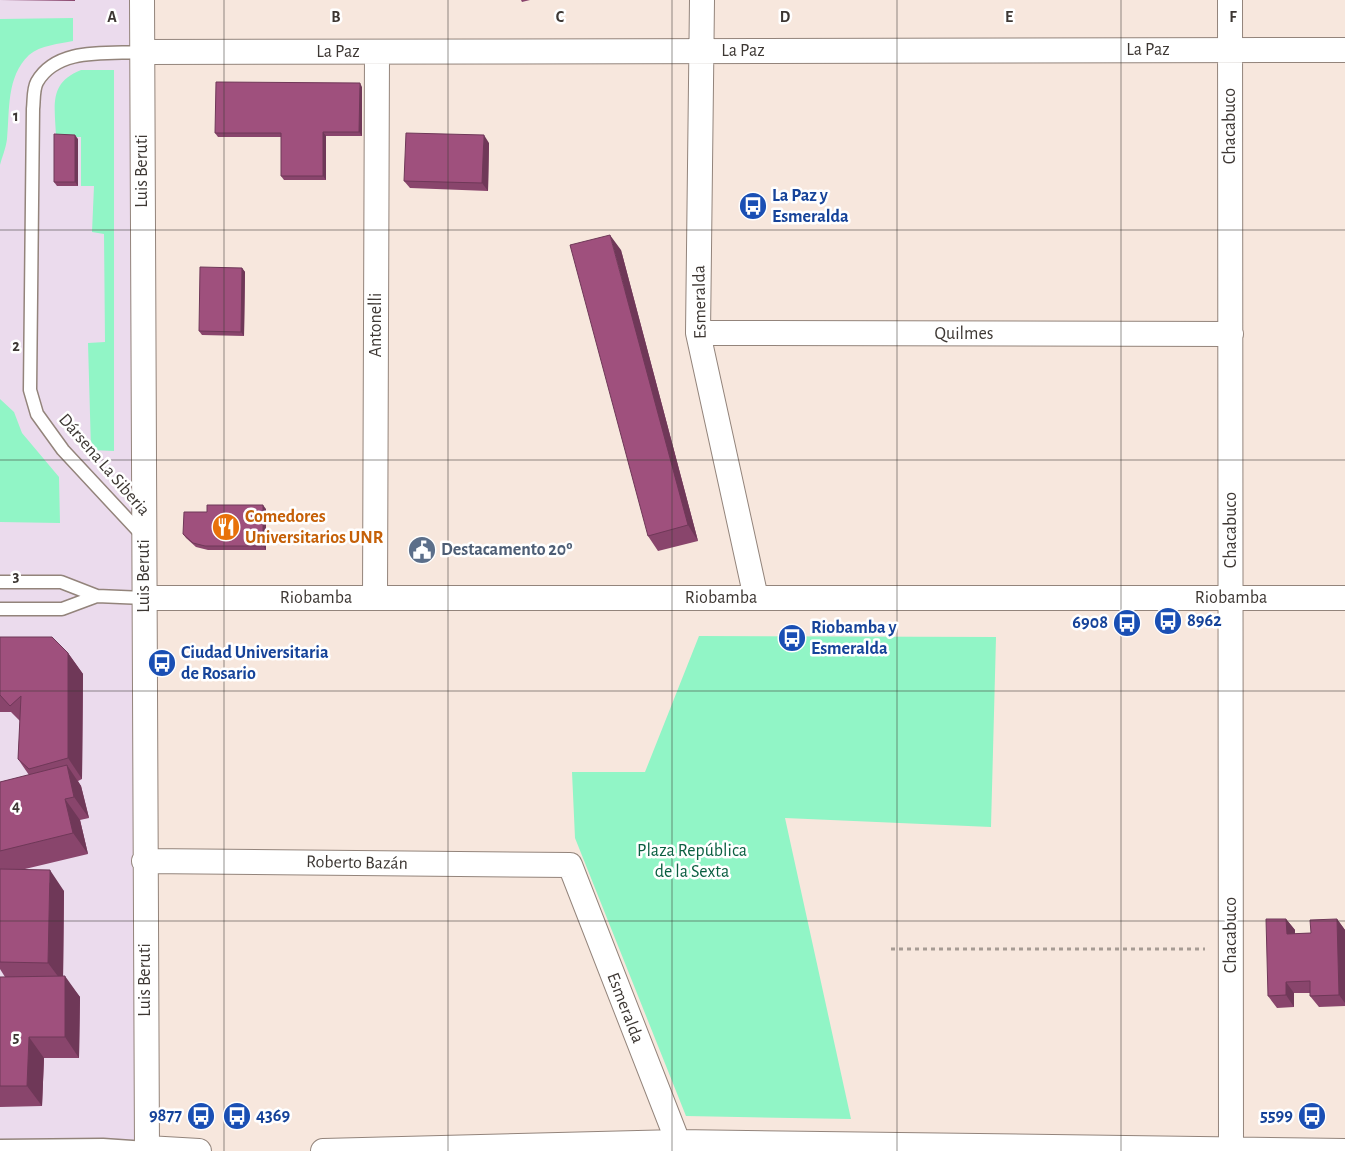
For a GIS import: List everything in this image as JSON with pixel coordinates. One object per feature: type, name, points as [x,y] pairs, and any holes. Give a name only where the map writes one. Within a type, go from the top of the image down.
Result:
[{"type":"street","name":"Luis Beruti","points":[[142,0],[144,861],[147,1150]]},
{"type":"street","name":"Esmeralda","points":[[702,0],[698,333],[756,598]]},
{"type":"street","name":"Chacabuco","points":[[1230,0],[1231,1151]]},
{"type":"street","name":"La Paz","points":[[142,52],[1345,50]]},
{"type":"street","name":"Antonelli","points":[[375,598],[377,52]]},
{"type":"street","name":"Quilmes","points":[[698,333],[1230,334]]},
{"type":"street","name":"Riobamba","points":[[144,598],[1345,598]]},
{"type":"street","name":"Roberto Bazán","points":[[144,861],[570,865]]},
{"type":"street","name":"Esmeralda","points":[[570,865],[678,1147]]},
{"type":"street","points":[[323,1151],[678,1147],[1345,1151]]},
{"type":"street","points":[[147,1150],[199,1151]]},
{"type":"lane","name":"Dársena La Siberia","points":[[142,52],[71,56],[50,65],[36,83],[33,109],[30,390],[36,414],[63,450],[144,537]]},
{"type":"lane","name":"Riobamba","points":[[0,582],[62,582],[97,596],[144,598]]},
{"type":"lane","name":"Riobamba","points":[[0,609],[62,609],[97,596]]},
{"type":"lane","points":[[0,1146],[104,1145],[147,1150]]},
{"type":"path","points":[[891,949],[1231,950]]},
{"type":"shaded area","name":"Ciudad Universitaria de Rosario","points":[[0,0],[142,0],[147,1148],[0,1146]]},
{"type":"green space","points":[[73,18],[73,41],[44,47],[34,52],[29,55],[16,73],[10,94],[6,142],[0,165],[0,19]]},
{"type":"green space","points":[[81,70],[114,70],[114,451],[91,450],[88,343],[105,342],[104,234],[92,232],[94,186],[81,186],[81,137],[56,137],[55,106],[58,89],[70,75]]},
{"type":"green space","points":[[0,399],[14,412],[22,433],[59,477],[60,523],[0,522]]},
{"type":"green space","name":"Plaza República de la Sexta","points":[[699,636],[996,637],[991,827],[785,818],[851,1119],[686,1116],[575,838],[572,772],[645,772]]},
{"type":"building","points":[[216,82],[360,83],[359,132],[323,132],[323,176],[281,176],[281,133],[215,133]]},
{"type":"building","points":[[406,133],[484,135],[482,183],[404,181]]},
{"type":"building","points":[[54,134],[75,135],[75,182],[54,182]]},
{"type":"building","points":[[610,235],[688,525],[648,536],[570,245]]},
{"type":"building","points":[[200,267],[242,268],[241,332],[199,331]]},
{"type":"building","name":"Comedores Universitarios UNR","points":[[207,505],[263,505],[263,546],[205,546],[193,543],[183,534],[184,512],[207,512]]},
{"type":"building","points":[[0,637],[52,637],[68,653],[68,758],[29,769],[18,759],[21,696],[10,706],[0,695]]},
{"type":"building","points":[[67,765],[74,797],[65,799],[73,833],[0,851],[0,782]]},
{"type":"building","points":[[0,869],[50,870],[48,963],[0,962]]},
{"type":"building","points":[[1266,919],[1286,919],[1287,934],[1311,933],[1310,920],[1337,919],[1339,995],[1310,996],[1310,981],[1286,982],[1286,995],[1268,996]]},
{"type":"building","points":[[65,976],[65,1037],[29,1037],[27,1086],[0,1086],[0,977]]},
{"type":"place","name":"La Paz y Esmeralda","points":[[753,206]]},
{"type":"place","name":"Comedores Universitarios UNR","points":[[226,527]]},
{"type":"place","name":"Destacamento 20º","points":[[422,550]]},
{"type":"place","name":"8962","points":[[1168,621]]},
{"type":"place","name":"6908","points":[[1127,623]]},
{"type":"place","name":"Riobamba y Esmeralda","points":[[792,638]]},
{"type":"place","name":"Ciudad Universitaria de Rosario","points":[[162,663]]},
{"type":"place","name":"9877","points":[[201,1116]]},
{"type":"place","name":"4369","points":[[237,1116]]},
{"type":"place","name":"5599","points":[[1312,1116]]}]
